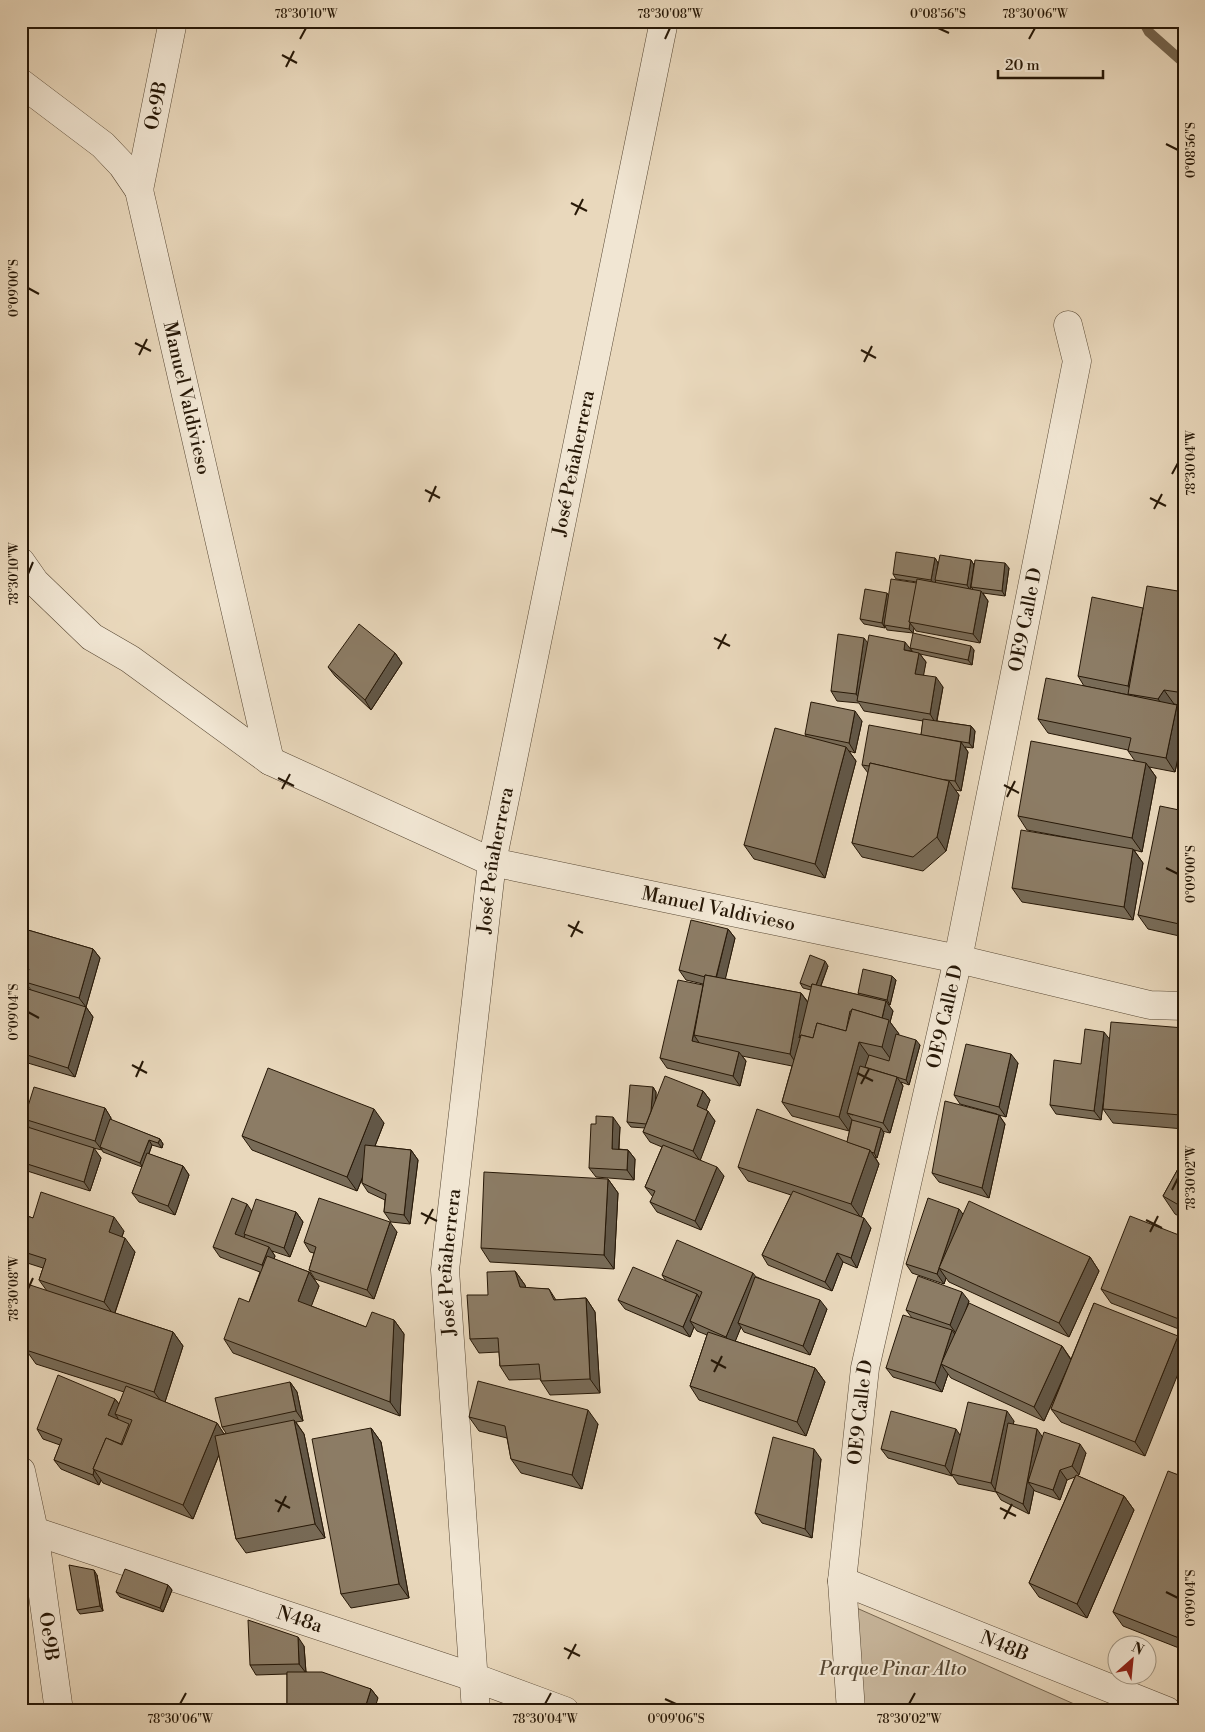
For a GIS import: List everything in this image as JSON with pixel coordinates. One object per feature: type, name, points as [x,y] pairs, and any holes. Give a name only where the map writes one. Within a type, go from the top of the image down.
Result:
[{"type":"street","name":"Oe9B","points":[[139,190],[173,21]]},
{"type":"street","name":"José Peñaherrera","points":[[476,1711],[445,1270],[492,862],[664,21]]},
{"type":"street","name":"Manuel Valdivieso","points":[[21,83],[103,145],[122,165],[139,190],[270,761]]},
{"type":"street","name":"OE9 Calle D","points":[[851,1711],[842,1581],[865,1368],[958,959],[1077,361],[1068,325]]},
{"type":"street","name":"Manuel Valdivieso","points":[[21,562],[35,582],[92,637],[130,659],[270,761],[492,862],[958,959],[1150,1005],[1184,1006]]},
{"type":"street","points":[[21,1471],[34,1531]]},
{"type":"street","name":"Oe9B","points":[[34,1531],[59,1711]]},
{"type":"street","name":"N48a","points":[[34,1531],[473,1676],[565,1711]]},
{"type":"street","name":"N48B","points":[[842,1581],[1167,1711]]},
{"type":"green space","name":"Parque Pinar Alto","points":[[843,1602],[1090,1711],[856,1711]]},
{"type":"building","points":[[896,552],[935,558],[931,580],[893,574]]},
{"type":"building","points":[[940,555],[971,560],[967,585],[935,580]]},
{"type":"building","points":[[975,560],[1005,563],[1002,591],[971,587]]},
{"type":"building","points":[[891,579],[917,583],[909,629],[884,625]]},
{"type":"building","points":[[917,579],[981,591],[973,634],[909,622]]},
{"type":"building","points":[[1147,586],[1184,592],[1184,693],[1164,690],[1158,699],[1128,694]]},
{"type":"building","points":[[865,589],[887,593],[882,623],[860,619]]},
{"type":"building","points":[[1092,597],[1143,608],[1128,686],[1078,676]]},
{"type":"building","points":[[359,624],[395,653],[365,700],[328,667]]},
{"type":"building","points":[[913,633],[971,646],[968,660],[910,648]]},
{"type":"building","points":[[838,634],[864,638],[856,694],[831,691]]},
{"type":"building","points":[[869,635],[905,642],[904,650],[919,653],[915,674],[936,677],[930,714],[857,701]]},
{"type":"building","points":[[1046,678],[1177,705],[1166,758],[1128,751],[1131,738],[1038,719]]},
{"type":"building","points":[[811,702],[855,711],[849,743],[805,734]]},
{"type":"building","points":[[1184,718],[1184,752],[1178,750]]},
{"type":"building","points":[[923,719],[971,726],[969,743],[921,735]]},
{"type":"building","points":[[869,725],[961,742],[955,781],[870,763],[869,766],[862,765]]},
{"type":"building","points":[[775,728],[846,747],[815,864],[744,845]]},
{"type":"building","points":[[1031,741],[1146,763],[1132,838],[1018,816]]},
{"type":"building","points":[[870,763],[949,781],[937,837],[913,857],[852,843]]},
{"type":"building","points":[[1160,806],[1184,811],[1184,925],[1138,915]]},
{"type":"building","points":[[1021,830],[1133,849],[1124,907],[1012,888]]},
{"type":"building","points":[[691,920],[728,929],[716,977],[705,975],[705,977],[679,970]]},
{"type":"building","points":[[21,928],[93,949],[79,998],[25,982],[29,969],[21,967]]},
{"type":"building","points":[[810,955],[825,961],[816,985],[812,984],[811,987],[800,983]]},
{"type":"building","points":[[863,969],[892,976],[887,1000],[858,993]]},
{"type":"building","points":[[705,975],[801,993],[790,1054],[694,1035]]},
{"type":"building","points":[[678,980],[703,985],[692,1041],[739,1052],[733,1076],[660,1058]]},
{"type":"building","points":[[812,984],[886,1001],[882,1018],[852,1009],[846,1031],[817,1023],[813,1038],[801,1035],[799,1038]]},
{"type":"building","points":[[28,989],[86,1007],[68,1068],[21,1053],[21,1011]]},
{"type":"building","points":[[852,1009],[889,1020],[882,1047],[859,1042],[839,1117],[782,1102],[801,1035],[813,1038],[817,1023],[846,1031]]},
{"type":"building","points":[[1111,1022],[1184,1028],[1184,1076],[1181,1115],[1103,1109]]},
{"type":"building","points":[[1085,1029],[1104,1032],[1094,1111],[1050,1105],[1054,1060],[1081,1064]]},
{"type":"building","points":[[896,1034],[916,1040],[906,1080],[865,1067],[869,1055],[889,1061]]},
{"type":"building","points":[[966,1044],[1011,1054],[999,1107],[954,1095]]},
{"type":"building","points":[[860,1066],[897,1077],[883,1123],[847,1113]]},
{"type":"building","points":[[268,1068],[374,1109],[347,1177],[242,1136]]},
{"type":"building","points":[[665,1076],[703,1091],[697,1106],[708,1111],[693,1151],[643,1132]]},
{"type":"building","points":[[630,1085],[653,1087],[651,1111],[646,1124],[627,1122]]},
{"type":"building","points":[[34,1087],[105,1108],[95,1141],[24,1119]]},
{"type":"building","points":[[945,1101],[999,1115],[982,1188],[932,1173]]},
{"type":"building","points":[[757,1109],[870,1150],[851,1204],[738,1167]]},
{"type":"building","points":[[596,1116],[613,1117],[612,1149],[628,1150],[627,1170],[589,1168],[591,1124],[596,1124]]},
{"type":"building","points":[[110,1119],[160,1139],[158,1143],[149,1140],[140,1163],[100,1147]]},
{"type":"building","points":[[852,1120],[881,1128],[874,1153],[847,1142]]},
{"type":"building","points":[[21,1125],[94,1148],[84,1182],[21,1162]]},
{"type":"building","points":[[365,1145],[411,1150],[404,1215],[384,1212],[386,1194],[362,1183]]},
{"type":"building","points":[[663,1145],[717,1167],[695,1221],[650,1202],[655,1191],[645,1187]]},
{"type":"building","points":[[147,1153],[183,1166],[168,1206],[132,1193]]},
{"type":"building","points":[[1184,1158],[1184,1208],[1163,1196]]},
{"type":"building","points":[[484,1172],[608,1179],[604,1255],[481,1248]]},
{"type":"building","points":[[793,1191],[864,1218],[851,1258],[837,1253],[825,1282],[762,1255]]},
{"type":"building","points":[[41,1192],[114,1217],[109,1232],[125,1238],[104,1302],[39,1280],[46,1259],[21,1251],[21,1214],[33,1218]]},
{"type":"building","points":[[232,1198],[247,1204],[235,1234],[269,1247],[262,1265],[213,1247]]},
{"type":"building","points":[[319,1198],[390,1222],[367,1290],[309,1270],[316,1247],[304,1242]]},
{"type":"building","points":[[928,1198],[959,1209],[937,1274],[906,1264]]},
{"type":"building","points":[[256,1199],[296,1212],[284,1248],[244,1234]]},
{"type":"building","points":[[969,1201],[1090,1257],[1059,1323],[939,1268]]},
{"type":"building","points":[[1130,1216],[1184,1237],[1184,1321],[1101,1289]]},
{"type":"building","points":[[677,1240],[753,1273],[726,1337],[690,1321],[702,1292],[662,1275]]},
{"type":"building","points":[[267,1256],[309,1272],[298,1301],[366,1327],[372,1312],[394,1320],[390,1402],[224,1339],[239,1298],[249,1302]]},
{"type":"building","points":[[633,1267],[697,1294],[683,1327],[618,1300]]},
{"type":"building","points":[[515,1271],[520,1287],[549,1289],[554,1300],[586,1298],[590,1379],[541,1381],[539,1364],[500,1366],[498,1338],[470,1339],[467,1295],[488,1295],[487,1272]]},
{"type":"building","points":[[918,1276],[962,1292],[950,1325],[906,1310]]},
{"type":"building","points":[[755,1277],[820,1300],[803,1346],[738,1323]]},
{"type":"building","points":[[21,1282],[173,1332],[154,1392],[26,1350],[21,1318]]},
{"type":"building","points":[[969,1303],[1062,1346],[1034,1407],[941,1364]]},
{"type":"building","points":[[1094,1303],[1178,1336],[1135,1442],[1051,1409]]},
{"type":"building","points":[[903,1315],[952,1330],[935,1383],[886,1368]]},
{"type":"building","points":[[708,1332],[815,1368],[797,1422],[690,1386]]},
{"type":"building","points":[[58,1375],[115,1399],[108,1415],[129,1424],[121,1444],[106,1438],[93,1469],[93,1475],[54,1460],[62,1439],[37,1429]]},
{"type":"building","points":[[478,1381],[588,1410],[572,1475],[511,1459],[505,1426],[469,1417]]},
{"type":"building","points":[[290,1382],[296,1411],[222,1427],[215,1398]]},
{"type":"building","points":[[126,1386],[217,1423],[183,1505],[93,1469],[106,1438],[122,1445],[132,1420],[115,1414]]},
{"type":"building","points":[[968,1402],[1007,1411],[991,1483],[951,1474]]},
{"type":"building","points":[[891,1411],[956,1429],[945,1466],[881,1449]]},
{"type":"building","points":[[294,1420],[315,1524],[236,1539],[215,1436]]},
{"type":"building","points":[[1008,1423],[1037,1429],[1023,1504],[995,1491]]},
{"type":"building","points":[[371,1428],[399,1584],[341,1594],[312,1439]]},
{"type":"building","points":[[1044,1432],[1080,1444],[1072,1466],[1060,1470],[1053,1490],[1028,1482]]},
{"type":"building","points":[[773,1437],[814,1449],[805,1529],[755,1513]]},
{"type":"building","points":[[1168,1471],[1184,1477],[1184,1640],[1113,1612]]},
{"type":"building","points":[[1076,1475],[1124,1496],[1077,1604],[1029,1583]]},
{"type":"building","points":[[69,1565],[94,1570],[100,1606],[77,1610]]},
{"type":"building","points":[[125,1569],[168,1585],[160,1608],[116,1592]]},
{"type":"building","points":[[248,1620],[298,1637],[299,1664],[250,1665]]},
{"type":"building","points":[[287,1672],[322,1672],[371,1689],[364,1711],[285,1711],[287,1703]]},
{"type":"waterway","points":[[1143,21],[1149,32],[1184,63]]}]
